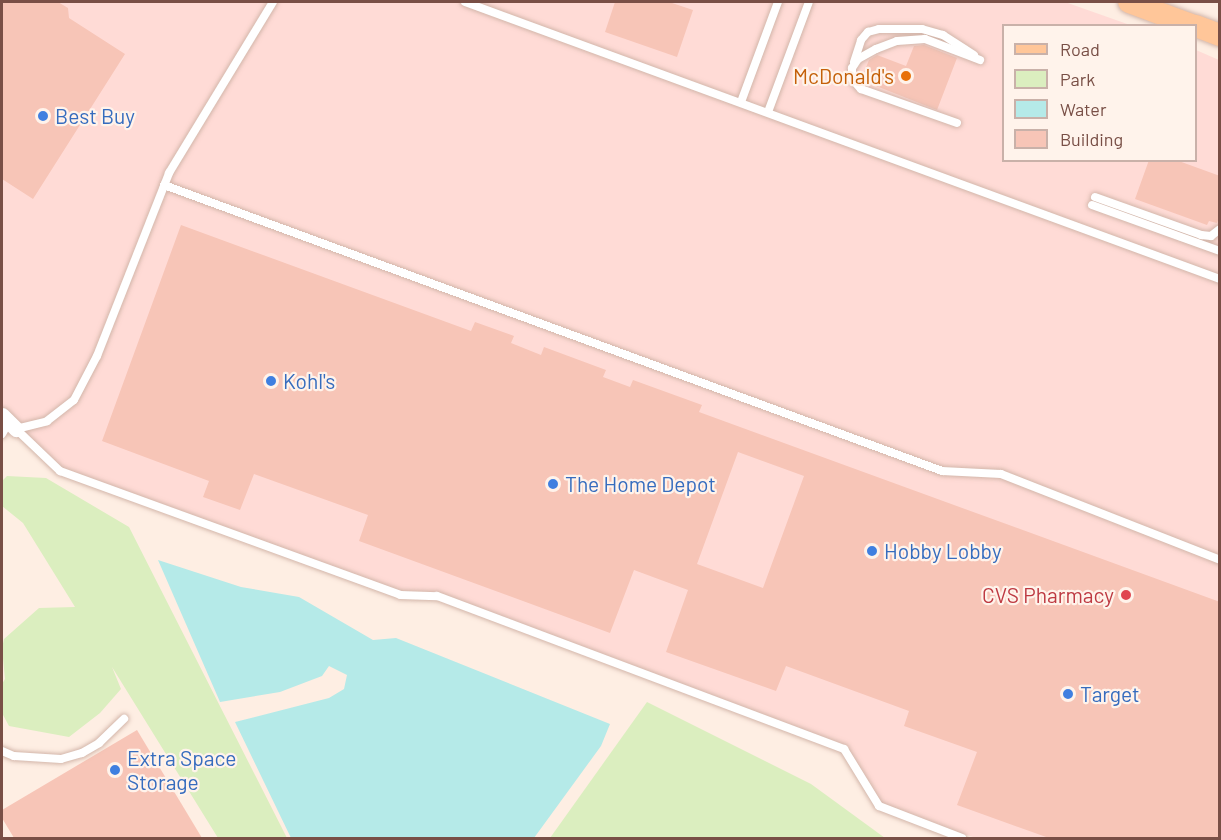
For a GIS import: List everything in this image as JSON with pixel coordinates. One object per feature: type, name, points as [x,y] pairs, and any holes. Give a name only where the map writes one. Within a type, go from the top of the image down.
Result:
[{"type":"main road","points":[[1129,2],[1190,24]]},
{"type":"main road","points":[[1197,27],[1220,35]]},
{"type":"lane","points":[[7,425],[46,421],[74,400],[97,356],[164,185],[214,94],[273,2]]},
{"type":"lane","points":[[465,2],[1220,279]]},
{"type":"lane","points":[[741,102],[778,2]]},
{"type":"lane","points":[[768,112],[809,2]]},
{"type":"lane","points":[[852,68],[858,59],[876,49],[897,41],[925,39],[980,60],[962,45],[943,35],[922,29],[879,29],[868,32],[861,40],[852,68],[852,79],[861,89],[957,123]]},
{"type":"lane","points":[[164,185],[942,471],[1001,474],[1220,560]]},
{"type":"lane","points":[[1220,229],[1211,236],[1201,235],[1094,201],[1220,251]]},
{"type":"lane","points":[[7,425],[60,471],[400,595],[437,596],[844,749],[879,806],[962,838]]},
{"type":"lane","points":[[2,751],[14,756],[61,759],[82,753],[99,743],[124,719]]},
{"type":"shaded area","points":[[2,2],[1065,2],[1127,24],[1002,24],[1002,162],[1197,162],[1197,50],[1219,60],[1219,838],[976,838],[879,806],[844,749],[437,596],[400,595],[60,471],[2,415]]},
{"type":"green space","points":[[7,476],[46,478],[129,527],[287,838],[218,838],[112,667],[121,689],[100,713],[69,737],[9,726],[2,713],[2,684],[5,679],[2,648],[4,639],[39,608],[75,607],[23,523],[2,506],[2,481]]},
{"type":"green space","points":[[647,702],[811,784],[885,838],[550,838]]},
{"type":"water","points":[[158,560],[241,587],[299,597],[373,640],[396,638],[610,724],[601,746],[534,838],[291,838],[235,722],[329,698],[344,689],[347,675],[329,666],[322,676],[280,692],[220,702]]},
{"type":"building","name":"Best Buy","points":[[2,2],[58,2],[68,8],[69,18],[125,54],[33,199],[2,179]]},
{"type":"building","points":[[615,2],[669,2],[693,10],[677,57],[605,32]]},
{"type":"building","name":"McDonald's","points":[[924,45],[957,58],[937,110],[861,80],[869,60],[877,55],[906,66],[914,46]]},
{"type":"building","points":[[1148,162],[1182,162],[1220,176],[1220,216],[1217,223],[1209,221],[1207,225],[1135,199]]},
{"type":"building","points":[[181,225],[471,331],[475,322],[514,336],[511,343],[541,355],[544,347],[606,370],[603,377],[630,387],[633,380],[702,405],[699,412],[1220,602],[1220,838],[1049,838],[957,805],[977,752],[904,726],[909,711],[786,666],[776,691],[666,652],[688,590],[634,570],[610,633],[359,541],[368,515],[254,474],[240,510],[203,497],[209,481],[102,441]],"holes":[[[738,452],[804,476],[763,588],[697,564]]]},
{"type":"building","name":"Extra Space Storage","points":[[137,730],[202,838],[14,838],[2,818],[2,810]]},
{"type":"place","name":"McDonald's","points":[[906,76]]},
{"type":"place","name":"Best Buy","points":[[43,116]]},
{"type":"place","name":"Kohl's","points":[[271,381]]},
{"type":"place","name":"The Home Depot","points":[[553,484]]},
{"type":"place","name":"Hobby Lobby","points":[[872,551]]},
{"type":"place","name":"CVS Pharmacy","points":[[1126,595]]},
{"type":"place","name":"Target","points":[[1068,694]]},
{"type":"place","name":"Extra Space Storage","points":[[115,770]]}]
